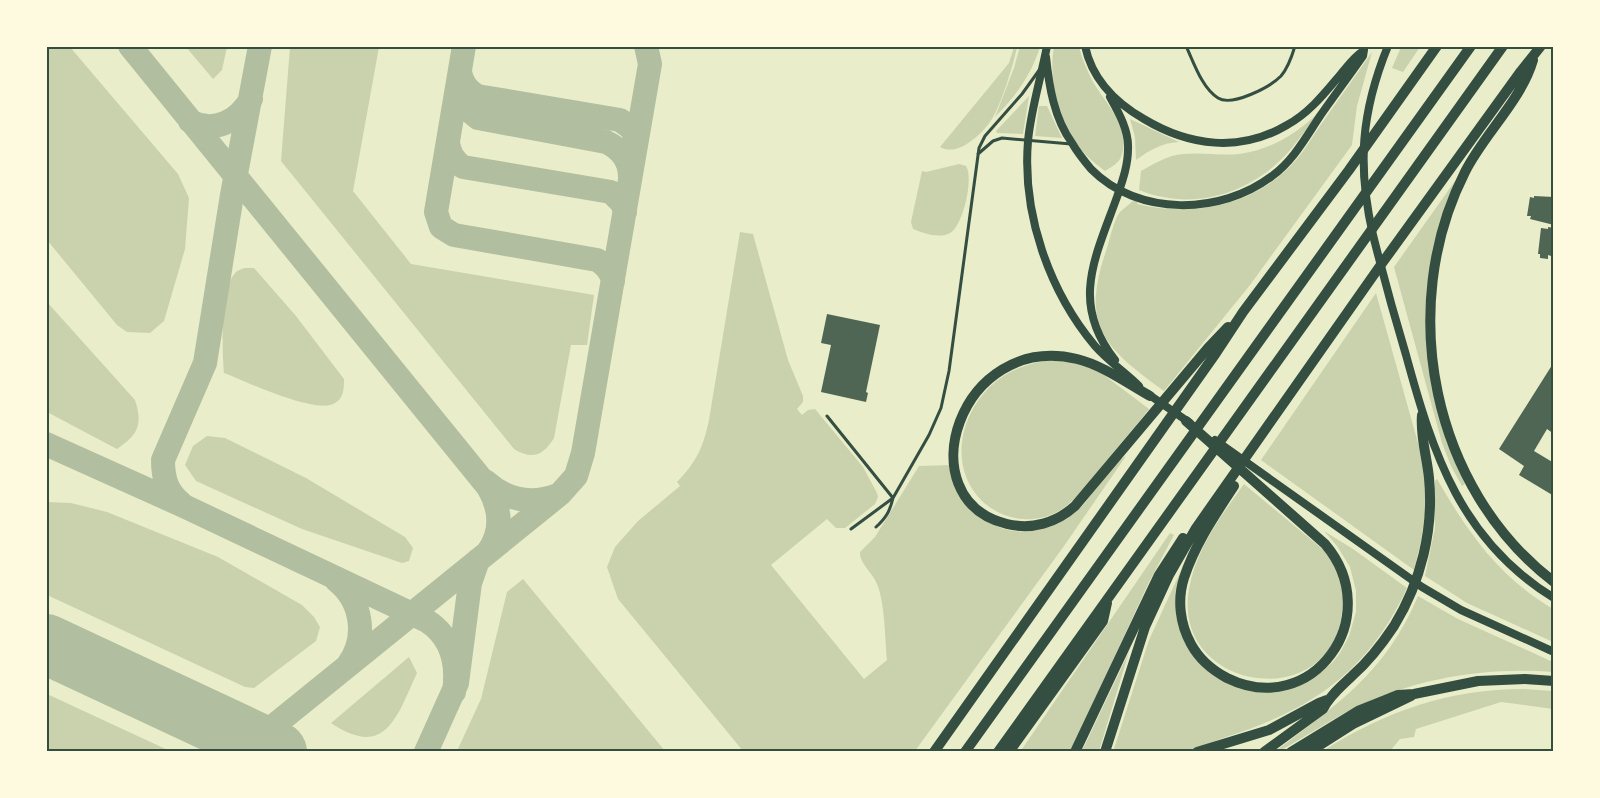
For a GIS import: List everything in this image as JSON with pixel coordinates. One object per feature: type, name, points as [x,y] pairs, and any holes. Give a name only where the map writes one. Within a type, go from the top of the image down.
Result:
[{"type":"highway","points":[[934,752],[1243,312],[1437,46]]},
{"type":"highway","points":[[964,752],[1471,46]]},
{"type":"highway","points":[[998,752],[1503,46]]},
{"type":"highway","points":[[1105,752],[1134,659],[1155,604],[1196,528],[1380,266],[1541,46]]},
{"type":"highway","points":[[1534,57],[1528,77],[1479,148],[1455,196],[1442,232],[1433,275],[1430,335],[1438,393],[1449,437],[1465,474],[1501,532],[1531,564],[1554,582]]},
{"type":"highway","points":[[1150,396],[1099,367],[1079,359],[1046,355],[1021,360],[1007,366],[982,385],[961,416],[954,450],[961,487],[976,507],[1002,522],[1033,526],[1052,521],[1063,515],[1075,506],[1208,348],[1243,312]]},
{"type":"highway","points":[[1264,752],[1323,709],[1327,700],[1363,666],[1384,641],[1418,578],[1428,531],[1430,492],[1427,459],[1420,427],[1422,415]]},
{"type":"highway","points":[[1186,421],[1268,494],[1320,538],[1339,563],[1347,585],[1349,608],[1347,620],[1341,639],[1328,659],[1309,674],[1290,683],[1276,686],[1252,686],[1230,679],[1204,662],[1187,635],[1181,615],[1180,603],[1184,578],[1196,549],[1234,486],[1240,466]]},
{"type":"highway","points":[[1075,752],[1159,575],[1173,552],[1220,494]]},
{"type":"highway","points":[[1009,752],[1103,621],[1108,598]]},
{"type":"highway","points":[[925,752],[1026,610],[1039,601]]},
{"type":"highway","points":[[1291,752],[1358,711],[1398,695],[1478,681],[1525,679],[1554,681]]},
{"type":"highway","points":[[1309,752],[1353,724],[1414,694]]},
{"type":"highway","points":[[1217,752],[1269,730],[1327,700]]},
{"type":"highway","points":[[1197,752],[1236,739],[1242,740]]},
{"type":"main road","points":[[1085,46],[1094,70],[1122,121],[1127,137],[1125,175],[1093,272],[1089,303],[1092,321],[1100,339],[1121,369]]},
{"type":"main road","points":[[1389,46],[1374,84],[1365,121],[1362,155],[1366,208],[1422,415],[1445,474],[1468,516],[1511,566],[1554,598]]},
{"type":"main road","points":[[1104,86],[1127,110],[1163,131],[1194,141],[1241,142],[1272,133],[1300,117],[1318,102],[1359,53],[1366,48]]},
{"type":"main road","points":[[1046,49],[1052,96],[1059,118],[1072,144],[1090,168],[1116,187],[1147,200],[1182,206],[1226,200],[1258,186],[1282,168],[1298,150],[1363,56],[1366,48]]},
{"type":"main road","points":[[1046,49],[1028,140],[1027,164],[1031,201],[1039,239],[1060,295],[1106,358],[1150,396],[1276,482],[1387,563],[1477,618],[1554,652]]},
{"type":"lane","points":[[1186,46],[1212,93],[1220,100],[1230,101],[1254,93],[1281,75],[1296,46]]},
{"type":"lane","points":[[876,527],[891,510],[893,498],[938,417],[946,390],[977,156],[985,136],[1022,94],[1041,67]]},
{"type":"lane","points":[[977,156],[993,141],[1002,138],[1072,144]]},
{"type":"lane","points":[[827,416],[893,498]]},
{"type":"lane","points":[[851,529],[893,498]]},
{"type":"green space","points":[[1020,46],[1040,47],[1022,85],[995,117],[1014,68]]},
{"type":"green space","points":[[46,47],[70,47],[178,174],[189,198],[185,249],[164,321],[150,333],[127,332],[117,325],[47,240]]},
{"type":"green space","points":[[186,47],[227,47],[222,70],[213,79]]},
{"type":"green space","points":[[290,47],[379,47],[353,191],[411,264],[594,295],[587,345],[571,345],[554,438],[546,449],[532,455],[514,449],[281,161]]},
{"type":"green space","points":[[1014,47],[1017,47],[1010,74],[990,122],[968,144],[954,149],[940,147],[1009,63]]},
{"type":"green space","points":[[1054,47],[1079,47],[1093,82],[1117,118],[1124,138],[1123,149],[1120,159],[1105,171],[1078,145],[1064,120],[1058,105],[1053,76]]},
{"type":"green space","points":[[1401,47],[1420,47],[1403,72],[1392,68]]},
{"type":"green space","points":[[1372,52],[1357,106],[1352,145],[1250,285],[1164,391],[1126,362],[1113,348],[1103,333],[1097,317],[1096,299],[1099,277],[1120,212],[1134,200],[1138,202],[1137,204],[1159,208],[1202,208],[1223,204],[1263,188],[1299,156]]},
{"type":"green space","points":[[1029,96],[1023,134],[997,133],[996,131]]},
{"type":"green space","points":[[1039,106],[1047,106],[1062,138],[1035,136]]},
{"type":"green space","points":[[1316,115],[1283,157],[1266,172],[1227,193],[1206,198],[1184,199],[1161,197],[1139,190],[1141,171],[1167,158],[1190,154],[1239,154],[1261,149],[1290,135]]},
{"type":"green space","points":[[1130,119],[1179,142],[1156,148],[1136,160],[1135,137]]},
{"type":"green space","points":[[959,164],[966,166],[969,181],[963,212],[955,229],[946,235],[931,235],[913,229],[911,222],[922,171]]},
{"type":"green space","points":[[1455,181],[1457,182],[1430,275],[1438,410],[1446,441],[1465,484],[1462,486],[1442,443],[1394,267]]},
{"type":"green space","points":[[740,232],[753,234],[788,360],[803,396],[803,402],[797,409],[802,415],[808,410],[815,409],[863,467],[877,493],[875,504],[845,528],[836,528],[827,519],[771,565],[864,679],[887,660],[880,592],[860,552],[875,537],[919,466],[950,465],[972,503],[986,520],[998,527],[1024,531],[1051,526],[1074,513],[1126,456],[1064,546],[915,751],[743,751],[618,599],[607,567],[615,547],[638,521],[680,486],[677,482],[690,467],[702,446],[709,420]]},
{"type":"green space","points":[[244,268],[254,268],[296,316],[344,379],[344,389],[338,401],[326,405],[297,401],[224,373],[223,320],[227,291],[236,272]]},
{"type":"green space","points":[[1376,293],[1425,468],[1425,513],[1414,570],[1261,460]]},
{"type":"green space","points":[[47,302],[135,400],[139,416],[137,429],[130,439],[117,449],[47,412]]},
{"type":"green space","points":[[1048,360],[1073,362],[1096,369],[1149,409],[1087,485],[1067,505],[1043,517],[1028,519],[1011,517],[986,505],[970,486],[964,469],[963,434],[978,400],[990,386],[1015,370]]},
{"type":"green space","points":[[207,436],[225,438],[306,478],[405,537],[413,548],[409,561],[402,563],[302,529],[196,481],[185,465],[193,446]]},
{"type":"green space","points":[[1437,479],[1461,518],[1486,552],[1516,583],[1553,609],[1553,642],[1467,603],[1425,576],[1435,528],[1435,481]]},
{"type":"green space","points":[[1244,484],[1326,552],[1338,572],[1343,588],[1342,612],[1332,645],[1311,667],[1284,677],[1255,678],[1227,669],[1204,650],[1190,624],[1189,589],[1197,560],[1210,534]]},
{"type":"green space","points":[[47,502],[71,503],[107,512],[218,557],[302,605],[320,627],[316,641],[254,688],[245,687],[47,595]]},
{"type":"green space","points":[[1324,531],[1407,588],[1392,617],[1355,665],[1334,684],[1310,700],[1257,726],[1187,750],[1113,752],[1149,640],[1183,566],[1178,621],[1226,682],[1258,691],[1297,685],[1310,680],[1332,663],[1349,636],[1356,612],[1356,591],[1350,567]]},
{"type":"green space","points":[[1170,533],[1174,535],[1149,582],[1071,751],[1020,752]]},
{"type":"green space","points":[[523,579],[665,751],[457,751],[481,699],[507,592]]},
{"type":"green space","points":[[1418,596],[1458,619],[1553,662],[1553,672],[1477,673],[1403,689],[1356,707],[1280,751],[1274,752],[1339,702],[1375,666],[1391,646]]},
{"type":"green space","points":[[1129,652],[1099,751],[1082,751]]},
{"type":"green space","points":[[409,657],[417,673],[396,717],[387,728],[377,735],[365,737],[350,733],[331,723]]},
{"type":"green space","points":[[1524,689],[1553,691],[1553,709],[1501,702],[1416,729],[1414,737],[1400,739],[1390,751],[1323,751],[1370,724],[1419,705],[1470,693]]},
{"type":"green space","points":[[47,694],[170,751],[47,751]]},
{"type":"building","points":[[1534,196],[1554,197],[1554,225],[1530,219],[1531,216],[1527,216],[1530,197],[1534,198]]},
{"type":"building","points":[[1548,227],[1554,228],[1551,256],[1548,255],[1548,259],[1540,258],[1538,254],[1541,228],[1548,229]]},
{"type":"building","points":[[827,314],[880,325],[866,402],[821,392],[831,345],[821,343]]},
{"type":"building","points":[[1554,362],[1554,434],[1547,429],[1534,451],[1554,463],[1554,496],[1519,475],[1524,466],[1499,449]]},
{"type":"taxiway","points":[[130,46],[488,487],[498,512],[498,528],[488,552]]},
{"type":"taxiway","points":[[182,504],[167,485],[163,460],[205,363],[232,195],[260,46]]},
{"type":"taxiway","points":[[464,46],[436,212],[441,227],[454,235],[597,260],[608,269],[613,281]]},
{"type":"taxiway","points":[[255,752],[255,741],[560,494],[576,476],[583,453],[650,64],[646,46]]},
{"type":"taxiway","points":[[460,73],[466,86],[477,96],[620,120],[631,128],[637,140]]},
{"type":"taxiway","points":[[457,87],[466,108],[478,118],[606,142],[624,156],[630,177]]},
{"type":"taxiway","points":[[190,121],[208,126],[225,123],[239,114],[251,99]]},
{"type":"taxiway","points":[[448,143],[452,156],[463,167],[611,192],[622,203],[625,212]]},
{"type":"taxiway","points":[[46,444],[186,507],[427,621],[436,627],[448,643],[454,661],[454,692]]},
{"type":"taxiway","points":[[485,481],[502,493],[520,499],[539,500],[558,495]]},
{"type":"taxiway","points":[[426,752],[457,683],[470,583],[478,560]]},
{"type":"taxiway","points":[[337,581],[352,599],[359,620],[358,643],[348,665]]},
{"type":"runway","points":[[46,644],[277,752]]}]
